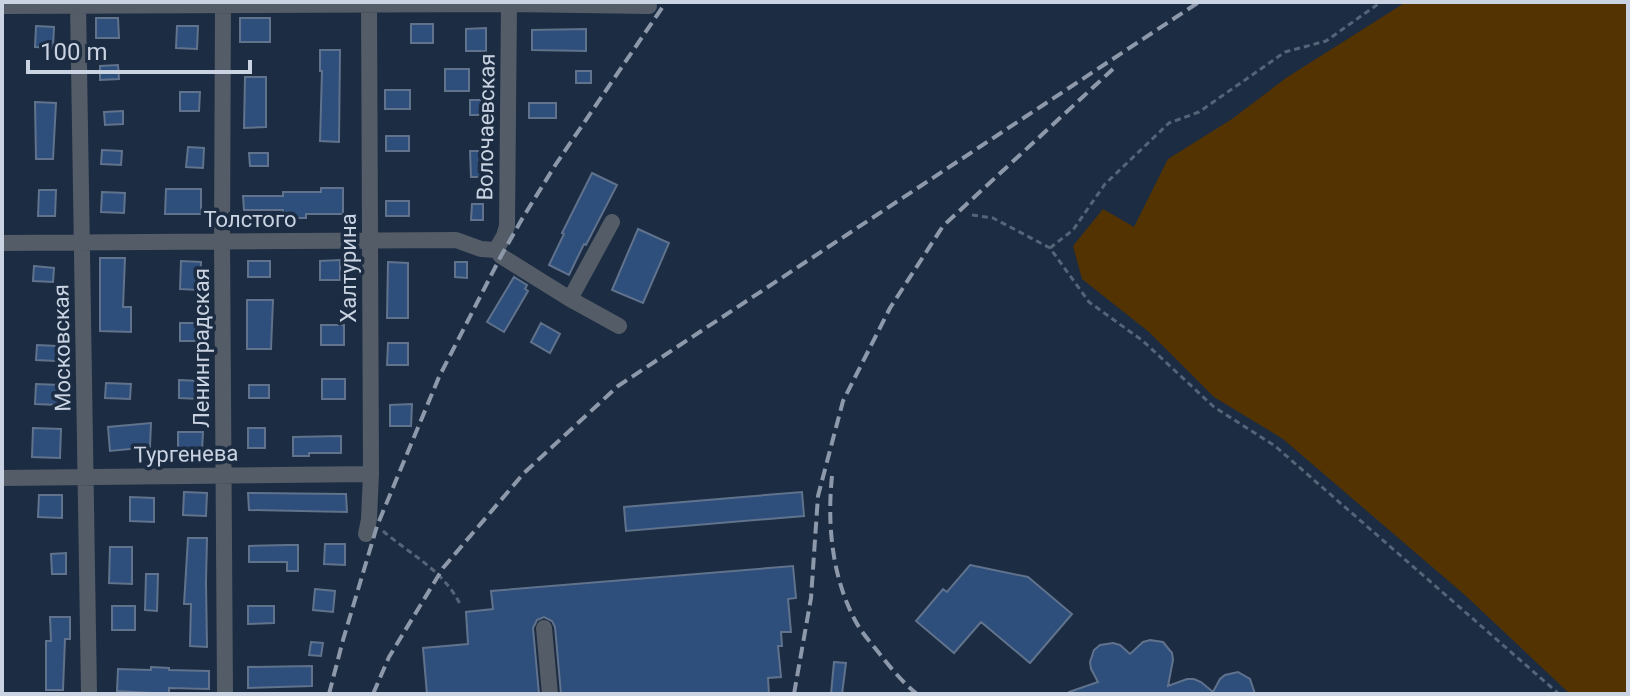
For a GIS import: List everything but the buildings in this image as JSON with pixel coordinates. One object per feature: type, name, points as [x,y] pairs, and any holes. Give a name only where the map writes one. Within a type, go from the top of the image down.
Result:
[{"type":"street","points":[[2,6],[78,3],[649,6]]},
{"type":"street","name":"Московская","points":[[78,3],[89,694]]},
{"type":"street","name":"Ленинградская","points":[[223,3],[225,694]]},
{"type":"street","name":"Халтурина","points":[[368,526],[371,474],[369,3]]},
{"type":"street","name":"Волочаевская","points":[[496,250],[507,226],[509,3]]},
{"type":"street","points":[[570,299],[612,222]]},
{"type":"street","name":"Толстого","points":[[2,243],[456,240],[481,249],[496,250]]},
{"type":"street","points":[[496,250],[570,299],[619,326]]},
{"type":"street","name":"Тургенева","points":[[2,478],[371,474]]},
{"type":"street","points":[[544,628],[550,694]]},
{"type":"path","points":[[1050,248],[1073,230],[1105,184],[1169,123],[1199,112],[1285,52],[1326,41],[1381,2]]},
{"type":"path","points":[[972,215],[993,218],[1050,248],[1089,302],[1143,341],[1214,407],[1275,446],[1559,694]]},
{"type":"path","points":[[368,526],[445,579],[460,604]]},
{"type":"shaded area","points":[[1406,2],[1628,2],[1628,694],[1570,694],[1466,596],[1283,439],[1214,397],[1149,332],[1082,279],[1073,246],[1103,209],[1134,227],[1168,159],[1232,119],[1286,78]]},
{"type":"railway","points":[[329,694],[377,526],[439,377],[522,219],[666,2]]},
{"type":"railway","points":[[373,694],[389,657],[443,568],[524,473],[618,386],[1199,2]]},
{"type":"railway","points":[[794,694],[811,598],[818,496],[843,401],[890,308],[943,226],[1113,69]]},
{"type":"railway","points":[[832,476],[831,532],[841,588],[867,638],[917,694]]}]
